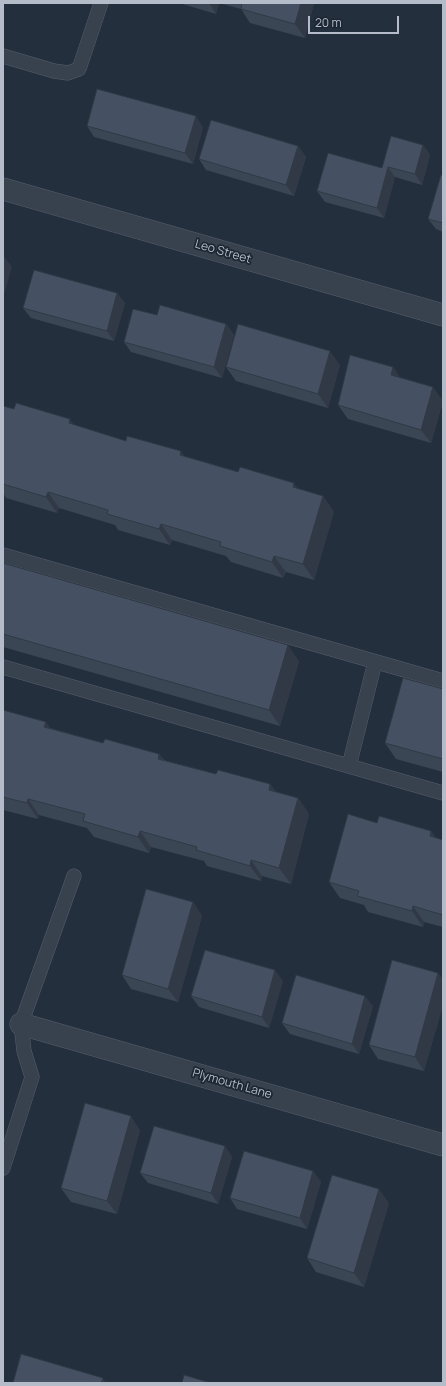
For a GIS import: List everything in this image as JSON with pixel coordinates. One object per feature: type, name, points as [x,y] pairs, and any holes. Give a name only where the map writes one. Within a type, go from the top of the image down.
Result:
[{"type":"street","name":"Leo Street","points":[[3,189],[443,315]]},
{"type":"street","name":"Plymouth Lane","points":[[21,1024],[443,1145]]},
{"type":"lane","points":[[3,56],[54,71],[68,73],[79,69],[101,3]]},
{"type":"lane","points":[[3,555],[443,681]]},
{"type":"lane","points":[[349,766],[375,662]]},
{"type":"lane","points":[[3,667],[443,792]]},
{"type":"lane","points":[[3,1168],[32,1077],[24,1051],[21,1024],[74,876]]},
{"type":"building","points":[[242,3],[301,3],[295,24],[241,9]]},
{"type":"building","points":[[97,89],[196,116],[185,153],[87,126]]},
{"type":"building","points":[[211,120],[298,146],[286,185],[199,159]]},
{"type":"building","points":[[391,136],[423,145],[415,174],[388,167],[377,208],[317,191],[328,153],[382,168]]},
{"type":"building","points":[[441,175],[443,176],[443,223],[428,219]]},
{"type":"building","points":[[34,270],[117,293],[107,331],[23,308]]},
{"type":"building","points":[[160,305],[226,324],[214,367],[124,342],[133,309],[157,315]]},
{"type":"building","points":[[238,324],[330,351],[318,394],[226,367]]},
{"type":"building","points":[[350,355],[393,367],[391,375],[433,387],[421,430],[338,405]]},
{"type":"building","points":[[16,403],[70,419],[69,423],[126,441],[127,436],[181,451],[180,455],[238,472],[240,467],[294,483],[293,487],[323,496],[303,564],[274,556],[272,562],[220,546],[221,542],[161,524],[159,529],[107,514],[108,510],[48,492],[46,497],[3,484],[3,406],[14,409]]},
{"type":"building","points":[[3,563],[288,645],[269,710],[3,634]]},
{"type":"building","points":[[403,678],[443,689],[443,759],[385,743]]},
{"type":"building","points":[[3,710],[46,722],[44,727],[103,743],[105,739],[159,754],[158,759],[216,774],[218,770],[270,784],[269,790],[298,798],[279,868],[251,860],[250,866],[196,850],[197,847],[140,831],[138,837],[83,821],[85,814],[28,799],[27,803],[3,797]]},
{"type":"building","points":[[348,814],[377,823],[379,816],[431,831],[430,836],[443,840],[443,915],[413,906],[412,911],[357,896],[359,891],[329,882]]},
{"type":"building","points":[[146,889],[193,902],[168,989],[122,975]]},
{"type":"building","points":[[205,950],[275,970],[262,1017],[191,996]]},
{"type":"building","points":[[392,960],[438,973],[415,1057],[369,1045]]},
{"type":"building","points":[[296,975],[365,996],[352,1044],[282,1023]]},
{"type":"building","points":[[85,1103],[131,1116],[107,1201],[61,1188]]},
{"type":"building","points":[[154,1126],[225,1146],[211,1193],[140,1173]]},
{"type":"building","points":[[244,1151],[313,1171],[300,1218],[230,1198]]},
{"type":"building","points":[[332,1175],[379,1189],[354,1273],[307,1258]]},
{"type":"building","points":[[21,1354],[103,1378],[101,1383],[13,1383]]},
{"type":"building","points":[[184,1375],[211,1383],[182,1383]]}]
